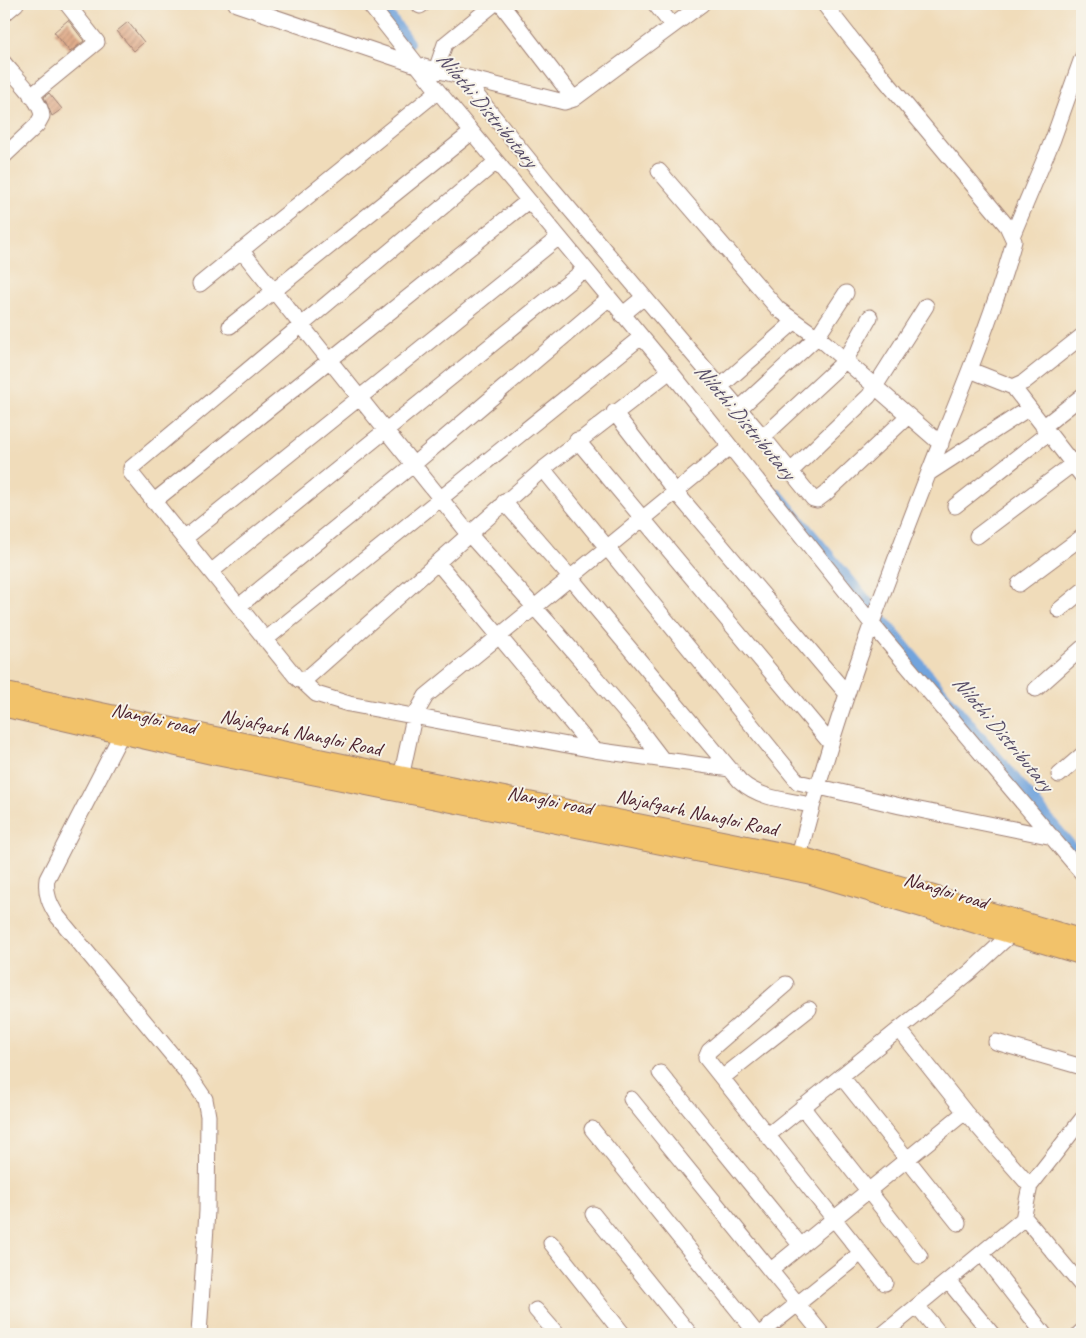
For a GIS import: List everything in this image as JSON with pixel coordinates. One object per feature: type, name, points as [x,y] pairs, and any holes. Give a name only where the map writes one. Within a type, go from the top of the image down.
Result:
[{"type":"main road","name":"Najafgarh Nangloi Road","points":[[4,692],[400,784],[799,856],[829,872],[1082,939]]},
{"type":"main road","name":"Nangloi road","points":[[4,707],[214,756],[400,784],[829,872],[1082,956]]},
{"type":"street","points":[[4,14],[16,4]]},
{"type":"street","points":[[32,96],[97,42],[67,4]]},
{"type":"street","points":[[236,4],[417,65],[558,102],[574,99],[702,4]]},
{"type":"street","points":[[369,4],[608,299],[624,313],[641,337],[872,624],[1053,836],[1082,873]]},
{"type":"street","points":[[436,70],[445,44],[494,4]]},
{"type":"street","points":[[501,4],[574,99]]},
{"type":"street","points":[[655,4],[672,25]]},
{"type":"street","points":[[824,4],[1013,234]]},
{"type":"street","points":[[799,856],[812,805],[847,694],[929,473],[970,370],[1013,244],[1013,234],[1049,148],[1082,58]]},
{"type":"street","points":[[4,65],[32,96],[41,109],[42,119],[4,156]]},
{"type":"street","points":[[462,77],[642,299],[763,437],[812,499],[819,499],[908,416]]},
{"type":"street","points":[[200,284],[438,91]]},
{"type":"street","points":[[230,326],[472,132]]},
{"type":"street","points":[[496,162],[132,468],[131,473],[296,677],[311,691],[324,698],[594,750],[730,769]]},
{"type":"street","points":[[659,171],[772,303],[794,322],[817,337],[941,444]]},
{"type":"street","points":[[153,502],[331,361],[429,278],[528,200]]},
{"type":"street","points":[[184,539],[558,237]]},
{"type":"street","points":[[242,250],[440,499],[633,721],[662,759]]},
{"type":"street","points":[[212,571],[585,269]]},
{"type":"street","points":[[739,409],[817,337],[846,294]]},
{"type":"street","points":[[239,606],[414,464],[608,299]]},
{"type":"street","points":[[624,313],[642,299]]},
{"type":"street","points":[[791,471],[860,405],[875,388],[926,306]]},
{"type":"street","points":[[763,437],[845,361],[870,317]]},
{"type":"street","points":[[720,387],[794,322]]},
{"type":"street","points":[[1013,387],[1024,382],[1082,336]]},
{"type":"street","points":[[265,640],[641,337]]},
{"type":"street","points":[[970,370],[1013,387],[1045,430],[1079,466],[977,536]]},
{"type":"street","points":[[301,680],[310,676],[504,502],[577,440],[670,371]]},
{"type":"street","points":[[955,506],[1082,396]]},
{"type":"street","points":[[929,473],[1029,408]]},
{"type":"street","points":[[614,412],[675,491],[847,694]]},
{"type":"street","points":[[577,440],[641,519],[831,744]]},
{"type":"street","points":[[400,784],[414,716],[426,696],[533,606],[730,447]]},
{"type":"street","points":[[543,469],[800,783],[900,806],[1053,836]]},
{"type":"street","points":[[504,502],[570,577],[730,769],[749,789],[762,795],[812,805]]},
{"type":"street","points":[[1019,584],[1082,537]]},
{"type":"street","points":[[438,563],[594,750]]},
{"type":"street","points":[[1059,610],[1082,590]]},
{"type":"street","points":[[1036,689],[1082,648]]},
{"type":"street","points":[[122,733],[47,879],[46,887],[48,897],[58,917],[188,1074],[205,1099],[208,1116],[207,1211],[199,1334]]},
{"type":"street","points":[[1059,775],[1082,755]]},
{"type":"street","points":[[767,1136],[970,972],[1011,934]]},
{"type":"street","points":[[786,984],[707,1054],[707,1059],[885,1283]]},
{"type":"street","points":[[722,1078],[809,1009]]},
{"type":"street","points":[[899,1029],[1014,1171],[1030,1186]]},
{"type":"street","points":[[996,1042],[1082,1067]]},
{"type":"street","points":[[660,1073],[801,1246]]},
{"type":"street","points":[[840,1076],[958,1223]]},
{"type":"street","points":[[631,1099],[822,1334]]},
{"type":"street","points":[[802,1107],[920,1256]]},
{"type":"street","points":[[770,1270],[965,1112]]},
{"type":"street","points":[[886,1333],[1024,1217],[1030,1186],[1082,1119]]},
{"type":"street","points":[[592,1129],[758,1334],[861,1253]]},
{"type":"street","points":[[593,1214],[690,1334]]},
{"type":"street","points":[[1024,1217],[1082,1286]]},
{"type":"street","points":[[551,1243],[623,1334]]},
{"type":"street","points":[[982,1254],[1044,1334]]},
{"type":"street","points":[[949,1282],[992,1334]]},
{"type":"street","points":[[918,1307],[940,1334]]},
{"type":"street","points":[[536,1310],[557,1334]]},
{"type":"street","points":[[1079,1334],[1082,1331]]},
{"type":"building","points":[[68,20],[84,41],[70,52],[54,32]]},
{"type":"building","points":[[128,22],[144,42],[134,51],[117,31]]},
{"type":"building","points":[[49,93],[62,109],[52,116],[44,97]]},
{"type":"waterway","name":"Nilothi Distributary","points":[[381,4],[408,43]]},
{"type":"waterway","name":"Nilothi Distributary","points":[[778,495],[1082,860]]}]
